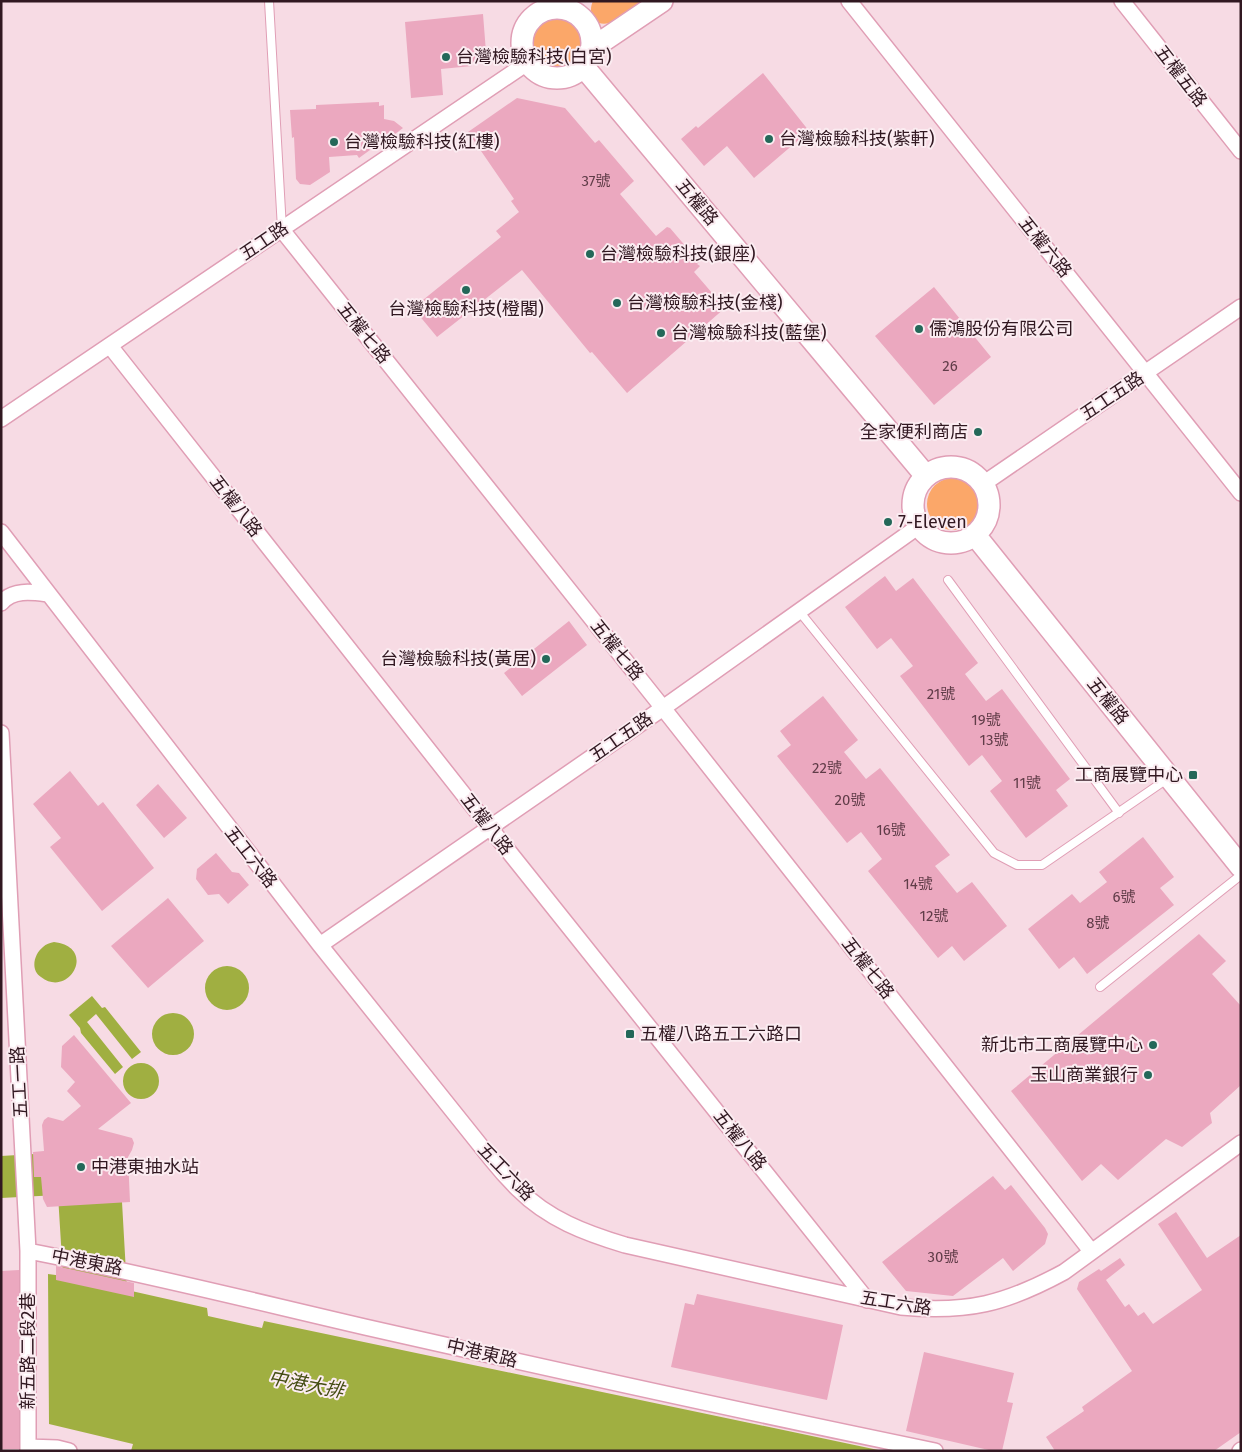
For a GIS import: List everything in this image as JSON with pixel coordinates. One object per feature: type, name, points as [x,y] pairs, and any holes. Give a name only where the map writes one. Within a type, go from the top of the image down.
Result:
[{"type":"street","points":[[587,58],[592,39],[589,29],[583,20],[564,5],[538,13],[525,27],[521,46],[523,55],[533,70],[550,78],[568,77],[587,58],[662,1]]},
{"type":"street","name":"五權六路","points":[[849,1],[1241,493]]},
{"type":"street","name":"五權五路","points":[[1122,1],[1241,151]]},
{"type":"street","name":"五權路","points":[[587,58],[926,476]]},
{"type":"street","name":"五工路","points":[[1,420],[527,63]]},
{"type":"street","name":"五權七路","points":[[282,230],[663,708],[1091,1252]]},
{"type":"street","name":"五工五路","points":[[983,484],[1241,307]]},
{"type":"street","name":"五權八路","points":[[110,346],[490,828],[867,1300]]},
{"type":"street","points":[[956,468],[971,473],[983,484],[989,505],[984,521],[974,535],[956,543],[945,543],[935,540],[919,526],[915,516],[915,494],[926,476],[935,470],[956,468]]},
{"type":"street","name":"五工五路","points":[[320,946],[663,708],[919,526]]},
{"type":"street","name":"五工六路","points":[[1,532],[320,946],[492,1160],[519,1190],[551,1215],[586,1233],[625,1245],[901,1307],[934,1310],[969,1308],[1002,1300],[1034,1288],[1064,1272],[1241,1143]]},
{"type":"street","name":"五權路","points":[[974,535],[1241,867]]},
{"type":"street","points":[[1,603],[16,593],[48,594]]},
{"type":"street","name":"五工一路","points":[[1,733],[28,1251]]},
{"type":"street","name":"新五路二段2巷","points":[[28,1251],[28,1449]]},
{"type":"street","name":"中港東路","points":[[28,1251],[117,1268],[364,1326],[797,1423],[936,1451]]},
{"type":"street","points":[[28,1449],[56,1448],[68,1451]]},
{"type":"lane","points":[[269,1],[282,230]]},
{"type":"lane","points":[[948,580],[1119,812]]},
{"type":"lane","points":[[800,611],[994,853],[1017,865],[1042,865],[1169,777]]},
{"type":"lane","points":[[1100,987],[1241,875]]},
{"type":"shaded area","points":[[593,1],[642,1],[609,23],[604,24],[596,21],[592,15],[591,6]]},
{"type":"shaded area","points":[[552,16],[562,16],[575,23],[582,36],[582,46],[575,59],[562,66],[552,66],[543,62],[536,55],[532,46],[532,36],[536,27],[543,20]]},
{"type":"shaded area","points":[[953,478],[963,480],[971,486],[977,494],[979,504],[977,514],[971,522],[963,528],[953,530],[943,528],[935,522],[929,514],[927,504],[929,494],[935,486],[943,480]]},
{"type":"water","points":[[54,942],[67,946],[74,953],[77,961],[75,970],[61,982],[51,982],[41,977],[34,966],[40,950],[45,945]]},
{"type":"water","points":[[223,966],[231,966],[243,972],[249,988],[243,1004],[231,1010],[223,1010],[211,1004],[205,992],[205,984],[211,972]]},
{"type":"water","points":[[92,996],[102,1008],[105,1007],[141,1052],[132,1059],[96,1014],[87,1022],[123,1067],[115,1074],[81,1033],[80,1028],[69,1015]]},
{"type":"water","points":[[177,1013],[185,1016],[191,1022],[194,1034],[191,1046],[185,1052],[169,1055],[161,1052],[155,1046],[152,1030],[155,1022],[161,1016]]},
{"type":"water","points":[[141,1063],[153,1069],[159,1081],[153,1093],[141,1099],[129,1093],[123,1081],[129,1069]]},
{"type":"water","name":"中港大排","points":[[119,1149],[127,1290],[207,1308],[208,1316],[262,1328],[264,1321],[883,1451],[131,1451],[133,1444],[49,1424],[48,1274],[63,1276],[58,1195],[1,1198],[1,1156]]},
{"type":"building","name":"台灣檢驗科技(白宮)","points":[[483,14],[486,52],[484,59],[472,63],[472,66],[441,69],[443,95],[411,98],[405,22]]},
{"type":"building","points":[[763,73],[809,131],[754,178],[727,146],[704,166],[681,139],[696,126],[698,128]]},
{"type":"building","points":[[517,98],[565,108],[595,143],[599,140],[634,181],[620,194],[656,236],[667,227],[670,228],[699,262],[697,264],[700,266],[694,272],[725,308],[627,393],[592,352],[590,353],[522,270],[437,337],[413,308],[501,237],[496,231],[519,212],[511,201],[514,199],[468,132]]},
{"type":"building","name":"台灣檢驗科技(紅樓)","points":[[379,102],[379,106],[384,105],[384,119],[394,121],[403,128],[395,134],[386,134],[386,136],[367,146],[370,150],[359,158],[357,155],[329,157],[330,172],[310,185],[300,184],[296,179],[294,137],[292,138],[290,110],[316,109],[316,105]]},
{"type":"building","points":[[934,287],[991,357],[934,405],[875,336]]},
{"type":"building","points":[[885,576],[896,591],[913,578],[978,663],[965,674],[986,701],[1002,689],[1070,779],[1056,790],[1068,806],[1026,838],[990,791],[1002,781],[982,755],[969,766],[900,676],[913,666],[891,638],[877,649],[845,607]]},
{"type":"building","name":"台灣檢驗科技(黃居)","points":[[569,621],[587,645],[522,696],[504,673]]},
{"type":"building","points":[[823,696],[858,740],[844,752],[866,779],[880,768],[950,855],[935,866],[957,893],[972,882],[1007,926],[964,961],[952,946],[938,958],[868,871],[882,859],[861,832],[847,843],[777,756],[791,745],[780,731]]},
{"type":"building","points":[[70,771],[98,806],[103,802],[154,868],[102,911],[50,847],[61,838],[33,804]]},
{"type":"building","points":[[158,784],[187,818],[164,838],[136,805]]},
{"type":"building","points":[[1143,837],[1174,877],[1160,888],[1174,905],[1087,974],[1074,957],[1059,969],[1028,929],[1072,894],[1080,903],[1107,882],[1099,872]]},
{"type":"building","points":[[216,853],[232,872],[239,873],[249,885],[228,904],[219,894],[208,895],[196,879],[197,869]]},
{"type":"building","points":[[168,898],[204,941],[148,988],[111,946]]},
{"type":"building","name":"新北市工商展覽中心","points":[[1199,934],[1226,961],[1212,974],[1241,1006],[1241,1085],[1210,1113],[1212,1123],[1182,1147],[1166,1139],[1118,1180],[1101,1164],[1082,1181],[1011,1091]]},
{"type":"building","name":"中港東抽水站","points":[[74,1035],[131,1103],[98,1129],[132,1138],[134,1143],[128,1157],[130,1202],[47,1207],[43,1199],[41,1177],[34,1177],[33,1152],[44,1151],[42,1125],[44,1120],[48,1117],[63,1121],[81,1106],[67,1091],[75,1082],[61,1067],[62,1046]]},
{"type":"building","points":[[993,1176],[1005,1190],[1011,1185],[1045,1228],[1048,1234],[1045,1244],[1013,1271],[1003,1258],[953,1296],[906,1291],[882,1262]]},
{"type":"building","points":[[1176,1212],[1207,1258],[1241,1235],[1241,1432],[1214,1451],[1055,1451],[1046,1437],[1084,1411],[1082,1407],[1132,1371],[1077,1289],[1079,1282],[1099,1269],[1101,1271],[1120,1258],[1125,1265],[1106,1280],[1125,1307],[1129,1304],[1138,1316],[1144,1312],[1153,1324],[1202,1290],[1158,1224]]},
{"type":"building","points":[[56,1266],[134,1283],[134,1297],[56,1280]]},
{"type":"building","points":[[19,1270],[19,1449],[2,1449],[1,1271]]},
{"type":"building","points":[[697,1294],[843,1325],[827,1400],[671,1367],[685,1303],[694,1305]]},
{"type":"building","points":[[924,1352],[1014,1373],[1007,1402],[1013,1403],[1002,1451],[993,1451],[906,1431]]},
{"type":"place","name":"台灣檢驗科技(白宮)","points":[[446,57]]},
{"type":"place","name":"台灣檢驗科技(紫軒)","points":[[769,139]]},
{"type":"place","name":"台灣檢驗科技(紅樓)","points":[[334,142]]},
{"type":"place","name":"台灣檢驗科技(銀座)","points":[[590,254]]},
{"type":"place","name":"台灣檢驗科技(橙閣)","points":[[466,290]]},
{"type":"place","name":"台灣檢驗科技(金棧)","points":[[617,303]]},
{"type":"place","name":"儒鴻股份有限公司","points":[[919,329]]},
{"type":"place","name":"台灣檢驗科技(藍堡)","points":[[661,333]]},
{"type":"place","name":"全家便利商店","points":[[978,432]]},
{"type":"place","name":"7-Eleven","points":[[888,522]]},
{"type":"place","name":"台灣檢驗科技(黃居)","points":[[546,659]]},
{"type":"place","name":"工商展覽中心","points":[[1193,775]]},
{"type":"place","name":"五權八路五工六路口","points":[[630,1034]]},
{"type":"place","name":"新北市工商展覽中心","points":[[1153,1045]]},
{"type":"place","name":"玉山商業銀行","points":[[1148,1075]]},
{"type":"place","name":"中港東抽水站","points":[[81,1167]]}]
